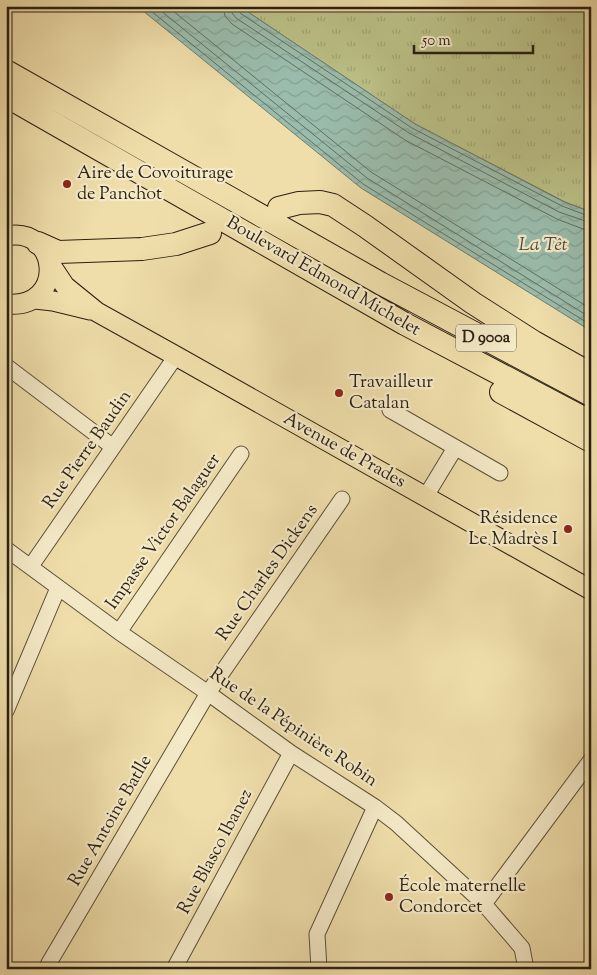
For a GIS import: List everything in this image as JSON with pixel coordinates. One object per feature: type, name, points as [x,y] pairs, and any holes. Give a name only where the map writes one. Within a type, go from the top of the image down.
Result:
[{"type":"highway","name":"Boulevard Edmond Michelet","points":[[6,71],[380,283],[591,395]]},
{"type":"highway","name":"Boulevard Edmond Michelet","points":[[6,96],[405,324],[591,422]]},
{"type":"highway","points":[[279,208],[300,203],[320,202],[333,206],[365,226],[473,303],[534,342],[591,374]]},
{"type":"highway","points":[[44,253],[142,249],[176,244],[210,233]]},
{"type":"highway","points":[[405,324],[445,362],[591,441]]},
{"type":"highway","points":[[507,350],[534,342]]},
{"type":"main road","points":[[6,236],[21,235],[30,238],[44,253],[50,272],[43,292],[35,299],[21,304],[6,304]]},
{"type":"main road","name":"Avenue de Prades","points":[[44,253],[65,286],[97,312],[591,590]]},
{"type":"main road","name":"Avenue de Prades","points":[[35,299],[72,305],[97,312]]},
{"type":"street","name":"Rue Pierre Baudin","points":[[31,566],[176,356]]},
{"type":"street","points":[[6,366],[113,447]]},
{"type":"street","points":[[390,410],[500,473]]},
{"type":"street","points":[[426,496],[455,448]]},
{"type":"street","name":"Impasse Victor Balaguer","points":[[118,632],[241,454]]},
{"type":"street","name":"Rue Charles Dickens","points":[[208,693],[342,499]]},
{"type":"street","name":"Rue de la Pépinière Robin","points":[[6,549],[118,632],[208,693],[291,753],[396,822],[484,904],[522,948],[526,969]]},
{"type":"street","points":[[6,710],[58,588]]},
{"type":"street","name":"Rue Antoine Batlle","points":[[47,969],[208,693]]},
{"type":"street","name":"Rue Blasco Ibanez","points":[[174,969],[291,753]]},
{"type":"street","points":[[484,904],[591,760]]},
{"type":"street","points":[[320,969],[317,934],[375,807]]},
{"type":"green space","points":[[239,6],[591,6],[591,212],[565,202],[415,124]]},
{"type":"water","name":"La Têt","points":[[137,6],[239,6],[415,124],[564,202],[591,212],[591,331],[361,188]]},
{"type":"place","name":"Aire de Covoiturage de Panchot","points":[[67,184]]},
{"type":"place","name":"Travailleur Catalan","points":[[339,393]]},
{"type":"place","name":"Résidence Le Madrès I","points":[[568,529]]},
{"type":"place","name":"École maternelle Condorcet","points":[[389,897]]}]
